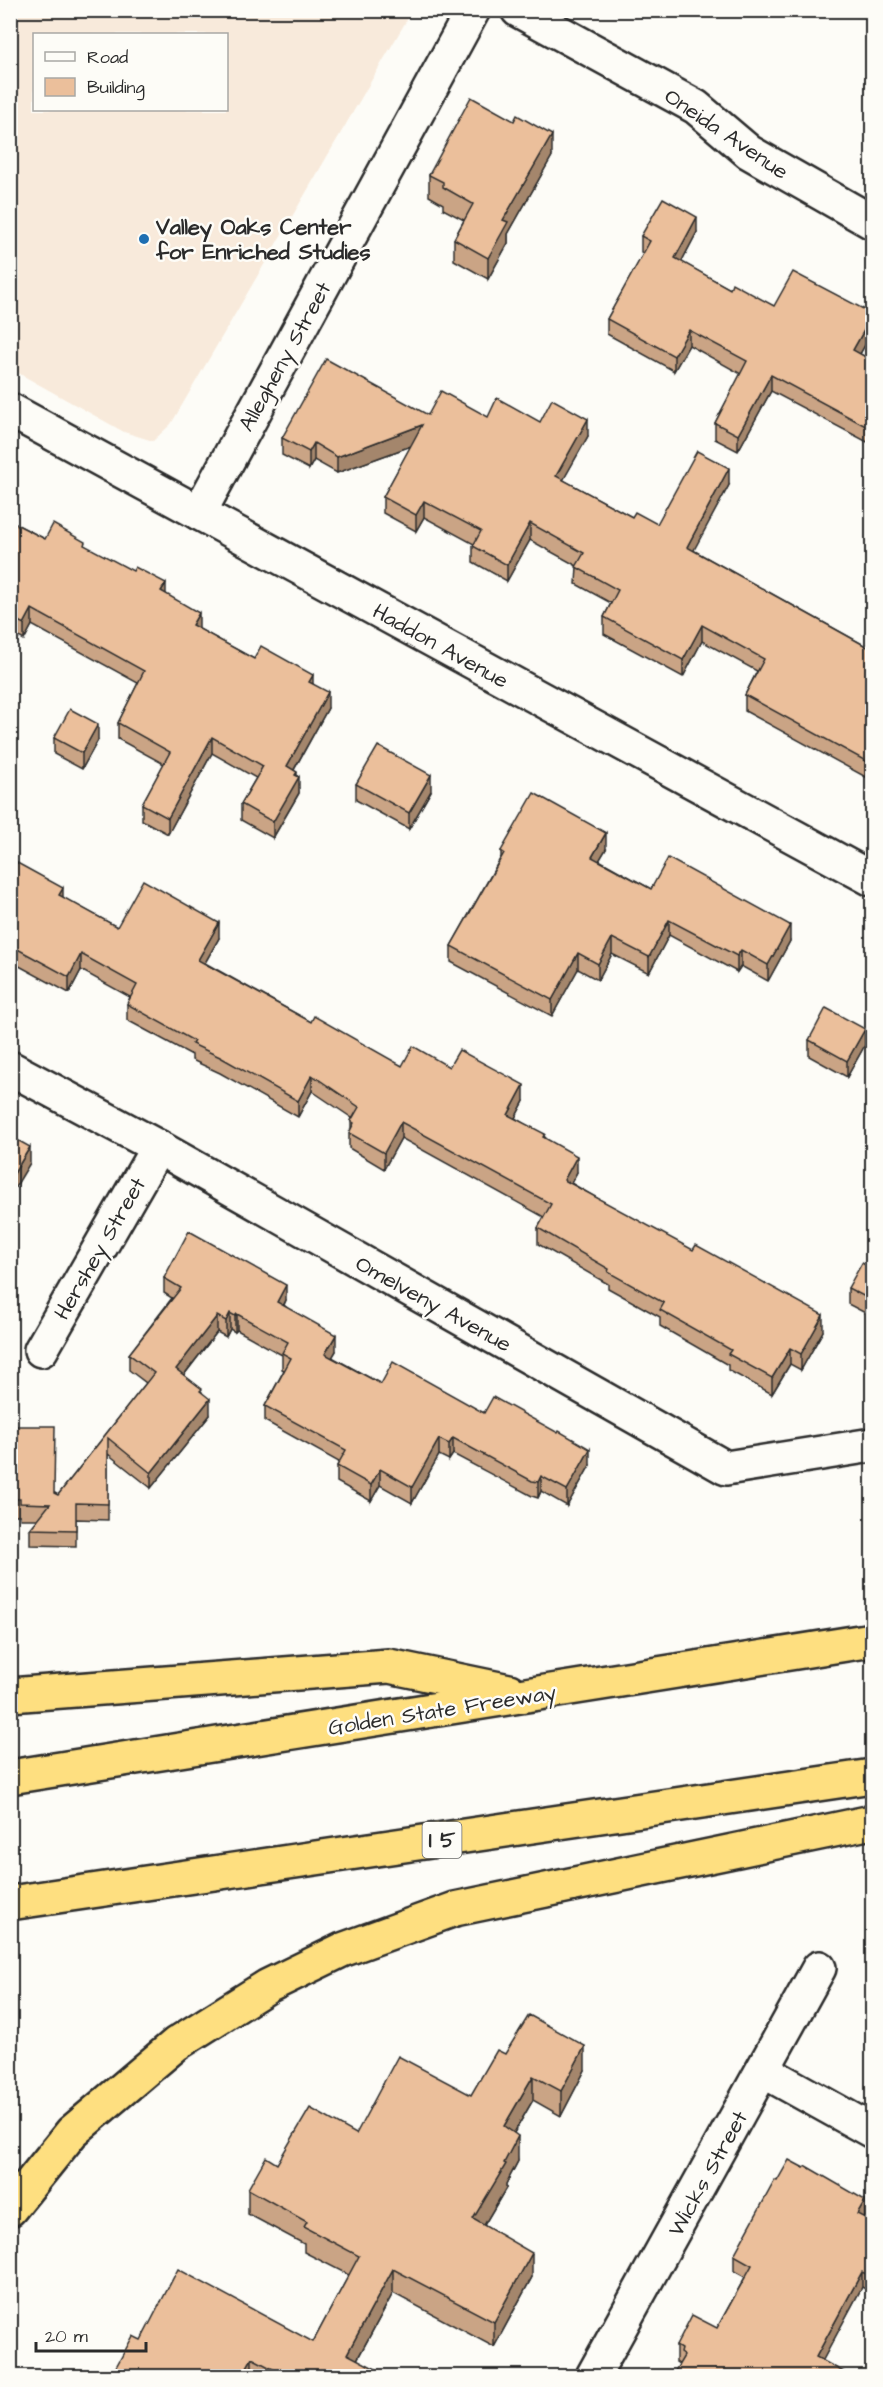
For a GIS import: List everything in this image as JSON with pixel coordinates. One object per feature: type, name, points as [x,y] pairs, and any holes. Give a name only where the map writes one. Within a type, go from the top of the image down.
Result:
[{"type":"highway","name":"Golden State Freeway","points":[[10,1777],[873,1640]]},
{"type":"highway","points":[[10,1695],[389,1666],[530,1695]]},
{"type":"highway","name":"I 5","points":[[10,1903],[873,1776]]},
{"type":"highway","points":[[10,2209],[72,2132],[176,2044],[268,1986],[342,1950],[455,1909],[873,1822]]},
{"type":"street","name":"Allegheny Street","points":[[199,513],[473,10]]},
{"type":"street","name":"Oneida Avenue","points":[[518,10],[696,107],[749,152],[873,222]]},
{"type":"street","name":"Haddon Avenue","points":[[10,410],[873,879]]},
{"type":"street","name":"Omelveny Avenue","points":[[10,1068],[158,1147],[726,1467],[873,1445]]},
{"type":"street","name":"Hershey Street","points":[[41,1350],[158,1147]]},
{"type":"street","name":"Wicks Street","points":[[593,2376],[819,1968]]},
{"type":"street","points":[[764,2071],[873,2131]]},
{"type":"shaded area","name":"Valley Oaks Center for Enriched Studies","points":[[11,10],[412,11],[171,424],[153,441],[124,432],[11,369]]},
{"type":"building","points":[[471,97],[514,121],[517,115],[552,135],[503,220],[508,222],[488,258],[454,239],[473,204],[443,187],[443,182],[429,175]]},
{"type":"building","points":[[663,198],[697,217],[675,258],[730,289],[732,283],[774,306],[793,272],[873,314],[853,350],[873,361],[873,430],[771,375],[738,435],[715,423],[747,361],[689,330],[674,356],[607,319],[650,241],[641,236]]},
{"type":"building","points":[[326,359],[428,415],[441,391],[488,417],[497,398],[540,422],[552,399],[588,419],[556,476],[632,517],[635,512],[657,524],[697,451],[729,468],[687,547],[873,650],[873,765],[745,695],[764,659],[702,625],[683,660],[604,617],[618,590],[576,567],[584,553],[530,523],[507,565],[473,546],[481,531],[424,501],[416,515],[383,497],[422,425],[337,457],[314,443],[309,452],[282,438]]},
{"type":"building","points":[[10,521],[45,539],[53,524],[85,542],[84,545],[133,571],[135,567],[166,583],[161,591],[199,613],[192,625],[254,659],[261,646],[313,675],[309,682],[328,692],[287,766],[297,772],[295,775],[299,777],[273,822],[241,804],[263,766],[212,737],[168,818],[142,804],[170,752],[118,723],[144,671],[32,609],[24,624],[10,617]]},
{"type":"building","points":[[70,709],[98,724],[82,753],[54,738]]},
{"type":"building","points":[[378,746],[431,775],[409,813],[356,784]]},
{"type":"building","points":[[534,793],[606,833],[592,857],[651,889],[668,858],[790,925],[768,965],[741,950],[737,956],[669,920],[649,957],[612,938],[598,964],[578,953],[552,1000],[451,946],[504,853],[501,851]]},
{"type":"building","points":[[10,859],[63,888],[59,895],[117,927],[143,880],[219,923],[198,960],[311,1022],[314,1016],[402,1066],[413,1046],[449,1067],[459,1050],[524,1085],[508,1115],[545,1134],[543,1137],[577,1156],[564,1180],[693,1250],[696,1245],[823,1315],[801,1354],[790,1348],[772,1378],[728,1354],[731,1350],[660,1310],[664,1303],[608,1272],[609,1269],[538,1228],[551,1204],[401,1122],[384,1153],[349,1133],[354,1123],[351,1121],[359,1107],[312,1075],[298,1101],[220,1057],[192,1044],[194,1041],[127,1004],[137,985],[81,954],[69,977],[10,945]]},
{"type":"building","points":[[826,1008],[865,1029],[847,1061],[809,1040]]},
{"type":"building","points":[[10,1136],[30,1147],[10,1180]]},
{"type":"building","points":[[189,1231],[286,1285],[277,1302],[336,1335],[325,1354],[381,1384],[393,1362],[484,1413],[493,1397],[590,1449],[567,1490],[541,1476],[538,1482],[532,1481],[453,1438],[449,1444],[439,1439],[412,1487],[380,1469],[371,1485],[337,1466],[346,1450],[265,1406],[291,1358],[282,1353],[288,1342],[237,1314],[235,1316],[230,1313],[226,1321],[217,1316],[176,1369],[202,1389],[200,1391],[210,1399],[151,1473],[108,1438],[108,1504],[76,1503],[76,1530],[30,1529],[50,1504],[20,1503],[20,1499],[10,1499],[10,1466],[14,1468],[15,1426],[55,1426],[54,1493],[58,1495],[154,1373],[129,1354],[181,1288],[164,1278]]},
{"type":"building","points":[[862,1263],[871,1268],[873,1266],[873,1301],[848,1288]]},
{"type":"building","points":[[529,2015],[585,2046],[561,2091],[533,2076],[504,2126],[518,2136],[504,2163],[506,2164],[473,2219],[532,2253],[494,2322],[393,2269],[347,2354],[389,2376],[286,2376],[252,2358],[242,2376],[111,2376],[133,2336],[141,2340],[178,2269],[313,2342],[359,2256],[304,2227],[307,2222],[248,2189],[266,2157],[277,2164],[310,2108],[356,2134],[398,2056],[471,2095],[497,2050],[505,2054]]},
{"type":"building","points":[[789,2160],[804,2168],[806,2166],[865,2200],[857,2214],[873,2222],[873,2277],[862,2272],[816,2357],[851,2376],[672,2376],[684,2356],[680,2353],[681,2349],[676,2346],[692,2315],[717,2328],[752,2265],[734,2255],[775,2180],[777,2181]]},
{"type":"place","name":"Valley Oaks Center for Enriched Studies","points":[[144,239]]}]
